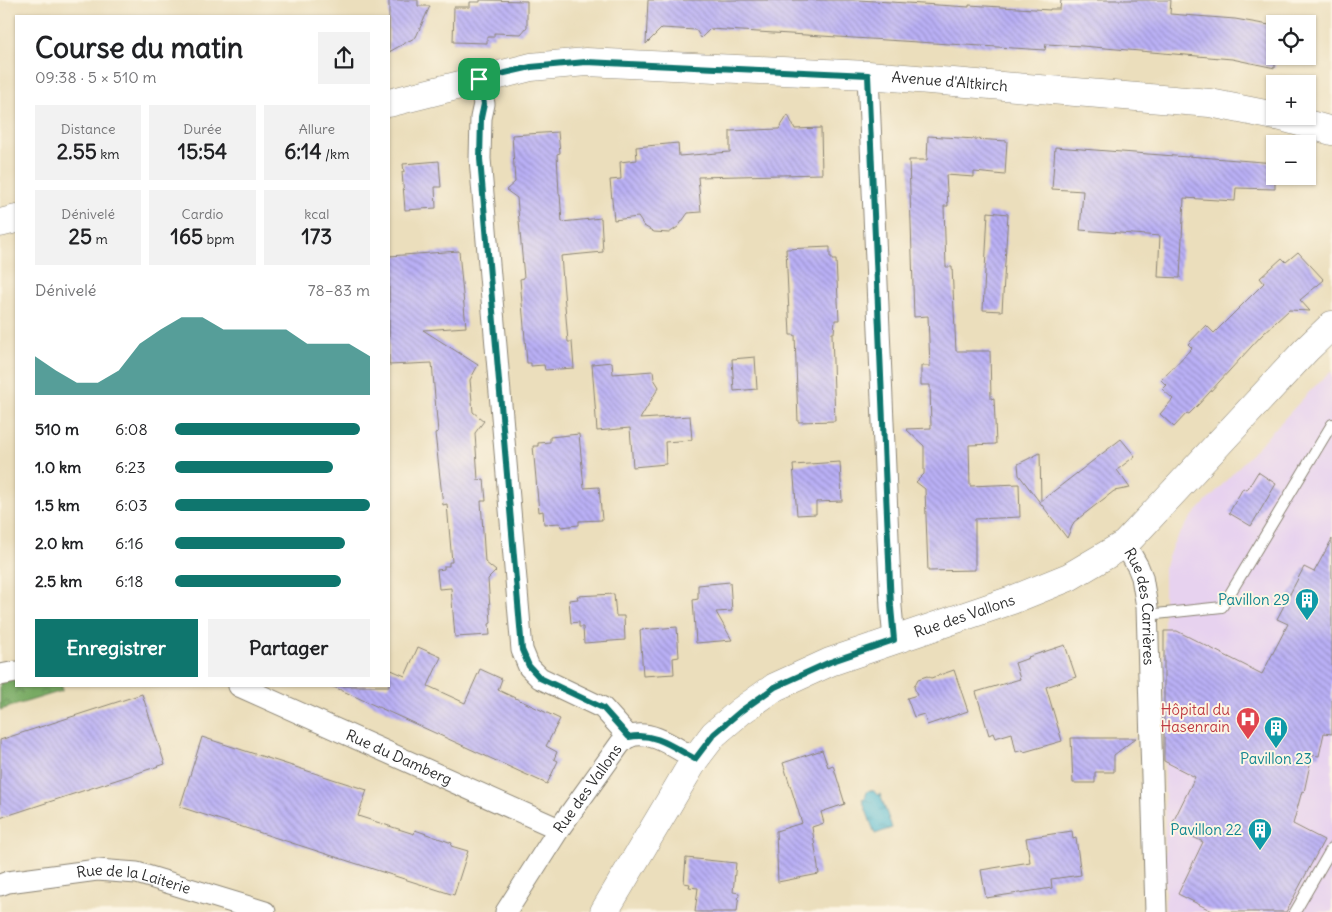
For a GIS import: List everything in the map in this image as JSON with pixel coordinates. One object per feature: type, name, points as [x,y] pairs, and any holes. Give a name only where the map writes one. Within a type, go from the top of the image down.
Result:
[{"type":"main road","name":"Avenue d'Altkirch","points":[[390,103],[531,67],[586,62],[868,75],[1210,103],[1266,114]]},
{"type":"main road","name":"Avenue d'Altkirch","points":[[1308,125],[1332,132]]},
{"type":"main road","points":[[0,223],[15,219]]},
{"type":"main road","name":"Rue des Carrières","points":[[1125,544],[1306,350],[1332,325]]},
{"type":"main road","name":"Rue des Vallons","points":[[695,759],[714,734],[741,711],[775,687],[830,662],[1012,600],[1069,577],[1125,544]]},
{"type":"main road","points":[[604,912],[695,759]]},
{"type":"street","points":[[868,75],[894,640]]},
{"type":"street","points":[[479,79],[484,104],[481,118],[480,159],[522,650],[529,666],[540,678],[603,708],[629,737]]},
{"type":"street","name":"Rue des Carrières","points":[[1125,544],[1142,577],[1147,615],[1156,912]]},
{"type":"street","points":[[0,675],[15,672]]},
{"type":"street","name":"Rue du Damberg","points":[[242,687],[558,829]]},
{"type":"street","name":"Rue des Vallons","points":[[506,912],[558,829],[620,744],[629,737],[643,734],[656,738],[695,759]]},
{"type":"street","name":"Rue de la Laiterie","points":[[0,885],[8,882],[98,870],[137,873],[265,912]]},
{"type":"lane","points":[[1147,615],[1222,607],[1332,424]]},
{"type":"lane","points":[[1295,912],[1332,848]]},
{"type":"shaded area","name":"Hôpital du Hasenrain","points":[[1332,371],[1332,912],[1165,912],[1164,568],[1173,544],[1190,519],[1313,388]]},
{"type":"green space","points":[[15,679],[15,687],[62,687],[62,691],[0,710],[0,681]]},
{"type":"water","points":[[869,790],[874,791],[877,795],[880,794],[892,828],[875,834],[862,799],[865,798]]},
{"type":"building","points":[[389,0],[418,0],[418,6],[430,6],[416,37],[390,51]]},
{"type":"building","points":[[480,0],[527,1],[527,27],[521,34],[494,33],[494,37],[487,37],[487,43],[453,42],[454,7],[470,7],[470,2],[480,2]]},
{"type":"building","points":[[648,0],[859,0],[1050,10],[1060,9],[1061,0],[1171,0],[1170,14],[1235,19],[1266,24],[1266,65],[1275,65],[1275,68],[1232,59],[1082,46],[1046,44],[1045,50],[710,29],[701,38],[696,30],[662,28],[646,44]]},
{"type":"building","points":[[788,115],[795,129],[821,128],[822,174],[698,177],[701,212],[688,213],[678,227],[669,233],[654,232],[644,226],[638,217],[614,220],[610,180],[621,179],[620,162],[637,160],[636,147],[678,143],[679,156],[730,152],[730,131],[779,129]]},
{"type":"building","points":[[558,132],[560,153],[557,154],[562,222],[601,218],[603,252],[561,256],[568,342],[572,342],[574,368],[545,370],[544,365],[531,366],[531,363],[527,363],[520,279],[524,278],[517,198],[506,190],[515,182],[512,135]]},
{"type":"building","points":[[928,136],[1007,141],[1005,175],[974,172],[974,177],[946,175],[948,206],[944,206],[946,267],[952,267],[956,351],[990,351],[991,399],[994,398],[996,444],[969,445],[970,486],[1019,484],[1020,517],[975,519],[975,570],[928,571],[925,489],[916,482],[924,474],[924,446],[906,429],[931,428],[930,385],[921,385],[921,366],[930,366],[928,316],[914,317],[909,160],[927,160]]},
{"type":"building","points":[[1055,147],[1266,162],[1266,185],[1275,185],[1275,189],[1236,188],[1235,201],[1184,198],[1180,278],[1158,277],[1160,236],[1080,230],[1083,191],[1052,189]]},
{"type":"building","points":[[439,161],[441,187],[435,187],[436,208],[405,210],[403,164]]},
{"type":"building","points":[[988,212],[1008,214],[1002,311],[983,310]]},
{"type":"building","points":[[830,247],[830,257],[832,257],[832,260],[836,260],[839,320],[835,320],[834,333],[832,333],[835,421],[798,422],[795,335],[790,335],[786,249]]},
{"type":"building","points":[[459,251],[466,327],[423,330],[478,365],[470,380],[473,412],[484,421],[475,433],[478,480],[484,479],[486,501],[481,501],[485,562],[496,571],[488,579],[490,635],[455,637],[451,588],[439,589],[437,570],[444,569],[444,566],[449,566],[449,562],[452,562],[447,504],[443,505],[435,433],[438,432],[432,363],[390,365],[390,256]]},
{"type":"building","points":[[1298,252],[1324,280],[1300,300],[1310,311],[1289,310],[1262,335],[1198,405],[1189,414],[1187,413],[1174,427],[1160,414],[1173,399],[1162,389],[1166,385],[1161,380],[1192,348],[1188,344],[1206,325],[1214,333],[1264,283],[1260,278],[1282,258],[1286,262]]},
{"type":"building","points":[[755,357],[757,389],[734,391],[732,359]]},
{"type":"building","points":[[612,362],[613,374],[653,371],[654,379],[659,387],[640,419],[690,416],[692,440],[665,442],[666,464],[633,467],[630,428],[597,431],[592,364]]},
{"type":"building","points":[[579,434],[584,488],[599,487],[602,520],[579,521],[579,525],[561,527],[560,523],[544,524],[543,511],[539,512],[533,446],[538,446],[538,443],[550,442],[550,437]]},
{"type":"building","points":[[1121,439],[1135,456],[1117,470],[1130,488],[1114,491],[1074,522],[1067,538],[1019,475],[1018,464],[1040,453],[1041,501]]},
{"type":"building","points":[[840,462],[842,501],[816,502],[816,514],[797,515],[793,465]]},
{"type":"building","points":[[1258,472],[1276,484],[1251,526],[1229,513],[1243,488],[1247,490]]},
{"type":"building","points":[[1332,539],[1332,734],[1324,733],[1319,756],[1312,755],[1304,792],[1302,791],[1293,824],[1324,840],[1286,912],[1214,912],[1178,894],[1203,842],[1171,826],[1195,777],[1164,761],[1164,631],[1177,631],[1262,674],[1288,624],[1277,619],[1304,567],[1314,572]]},
{"type":"building","points":[[730,582],[732,611],[716,612],[732,640],[696,643],[693,600],[698,599],[698,585]]},
{"type":"building","points":[[614,594],[616,616],[624,616],[625,640],[584,643],[583,627],[579,627],[579,622],[571,623],[569,600],[578,599],[577,596]]},
{"type":"building","points":[[677,627],[679,657],[673,658],[674,674],[643,676],[640,630]]},
{"type":"building","points":[[1065,645],[1076,677],[1046,687],[1062,741],[1024,752],[1023,750],[1016,752],[1012,733],[995,738],[993,733],[989,735],[976,692],[1020,679],[1015,663]]},
{"type":"building","points":[[418,647],[441,657],[428,686],[465,703],[480,669],[502,679],[498,690],[560,719],[546,746],[557,752],[554,759],[558,761],[547,784],[334,687],[390,687],[390,669],[405,676]]},
{"type":"building","points":[[954,670],[968,711],[927,725],[924,714],[914,717],[907,698],[917,695],[914,687],[918,679],[927,676],[931,678]]},
{"type":"building","points":[[142,694],[165,764],[0,818],[0,740]]},
{"type":"building","points":[[202,737],[367,790],[358,816],[414,834],[415,830],[452,843],[451,846],[468,851],[454,895],[180,807]]},
{"type":"building","points":[[1071,738],[1136,738],[1114,755],[1114,772],[1095,772],[1095,783],[1073,783]]},
{"type":"building","points":[[822,750],[828,767],[833,765],[845,804],[821,812],[824,823],[812,827],[819,874],[778,882],[776,831],[802,823],[783,763]]},
{"type":"building","points":[[1072,831],[1073,839],[1076,838],[1081,875],[1051,879],[1052,888],[986,898],[981,870],[1030,862],[1026,838]]},
{"type":"building","points":[[686,858],[736,863],[733,892],[739,893],[737,912],[695,912],[698,888],[689,887],[690,884],[684,883]]},
{"type":"place","name":"Pavillon 29","points":[[1307,621]]},
{"type":"place","name":"Hôpital du Hasenrain","points":[[1248,740]]},
{"type":"place","name":"Pavillon 23","points":[[1276,749]]},
{"type":"place","name":"Pavillon 22","points":[[1260,851]]},
{"type":"route","points":[[586,62],[868,75],[894,640],[830,662],[775,687],[741,711],[714,734],[695,759],[656,738],[643,734],[629,737],[603,708],[540,678],[529,666],[522,650],[480,159],[481,118],[484,104],[479,79],[531,67],[586,62]]}]
